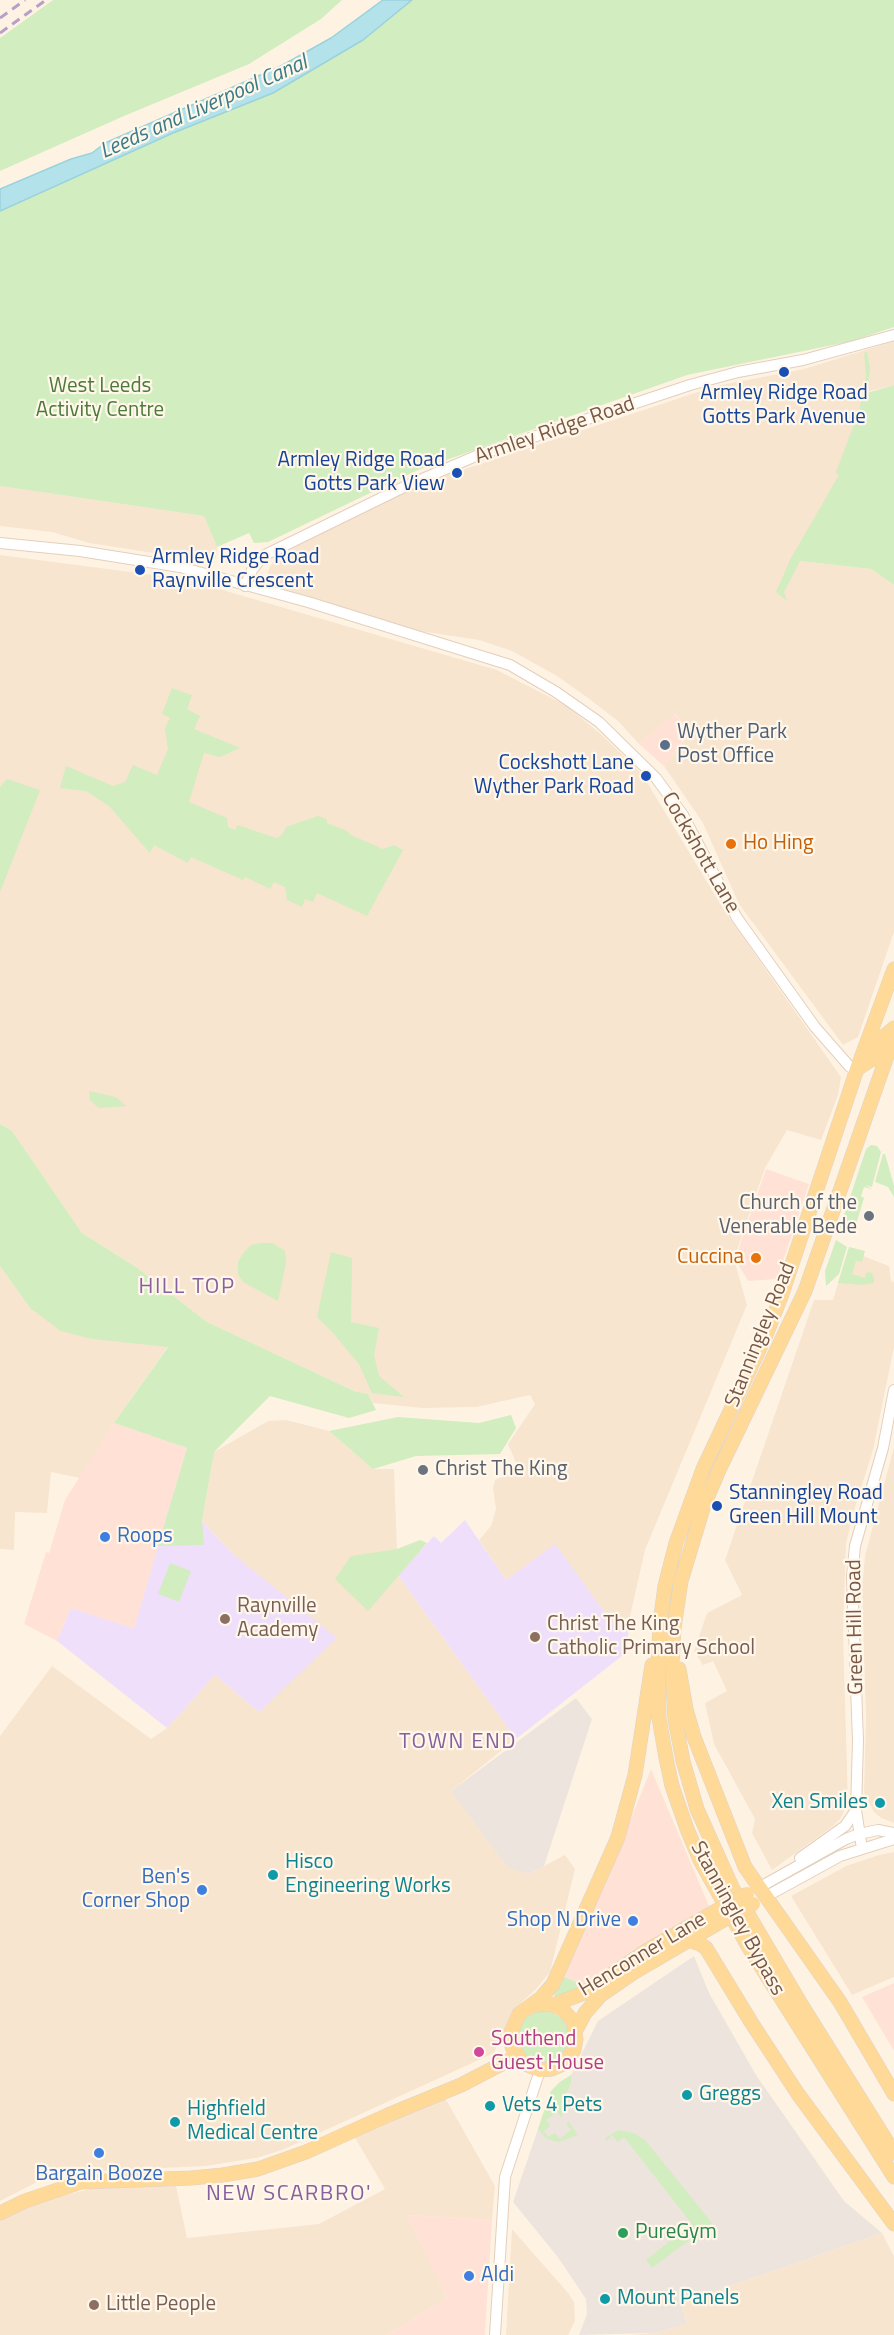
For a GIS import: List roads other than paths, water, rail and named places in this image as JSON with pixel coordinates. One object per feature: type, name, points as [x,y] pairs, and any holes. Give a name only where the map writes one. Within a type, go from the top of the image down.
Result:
[{"type":"main road","name":"Stanningley Road","points":[[659,1634],[666,1586],[676,1543],[703,1469],[766,1335],[782,1294],[857,1069],[893,976]]},
{"type":"main road","points":[[873,1095],[857,1069],[874,1058],[882,1038],[894,1028]]},
{"type":"main road","name":"Stanningley Road","points":[[674,1628],[681,1581],[704,1506],[719,1470],[805,1292],[894,1036]]},
{"type":"main road","points":[[674,1628],[681,1683],[694,1737],[745,1867],[840,2002],[894,2094]]},
{"type":"main road","name":"Stanningley Bypass","points":[[674,1628],[672,1679],[675,1719],[683,1761],[697,1809],[732,1887],[801,2004],[894,2153]]},
{"type":"main road","points":[[530,2006],[553,2005],[568,2014],[576,2030],[576,2040],[569,2058],[552,2069],[540,2070],[531,2067],[517,2056],[512,2047],[511,2032],[515,2019],[530,2006],[542,1998],[554,1984],[618,1837],[635,1774],[647,1689],[659,1634]]},
{"type":"main road","name":"Stanningley Bypass","points":[[659,1634],[659,1718],[672,1786],[687,1829],[716,1891],[748,1946],[894,2177]]},
{"type":"main road","name":"Henconner Lane","points":[[553,2005],[584,1993],[646,1951],[763,1892]]},
{"type":"main road","name":"Henconner Lane","points":[[576,2030],[585,2013],[601,1995],[688,1940],[717,1917]]},
{"type":"main road","points":[[688,1940],[706,1948],[798,2094],[894,2224]]},
{"type":"main road","points":[[0,2213],[25,2201],[81,2182],[223,2175],[265,2167],[306,2152],[461,2085],[517,2056]]},
{"type":"street","name":"Armley Ridge Road","points":[[245,586],[252,570],[263,556],[397,490],[476,456],[690,385],[738,372],[803,360],[894,335]]},
{"type":"street","points":[[0,543],[80,551],[180,567],[245,586]]},
{"type":"street","name":"Cockshott Lane","points":[[245,586],[308,602],[510,664],[599,722],[656,778],[679,808],[737,918],[815,1027],[850,1066],[857,1069]]},
{"type":"street","name":"Green Hill Road","points":[[862,1848],[856,1810],[858,1741],[853,1566],[855,1546],[883,1448],[894,1390]]},
{"type":"street","points":[[789,1870],[802,1857],[845,1826],[856,1810]]},
{"type":"street","name":"Henconner Lane","points":[[763,1892],[789,1870],[859,1834],[878,1830],[894,1833]]},
{"type":"street","name":"Henconner Lane","points":[[763,1892],[840,1856],[894,1839]]},
{"type":"street","points":[[495,2335],[505,2177],[540,2070]]},
{"type":"water","name":"Leeds and Liverpool Canal","points":[[383,0],[412,0],[363,40],[273,93],[173,133],[0,211],[0,189],[71,159],[92,153],[105,143],[281,66],[331,38]]},
{"type":"railway","points":[[0,18],[25,0]]},
{"type":"railway","points":[[0,33],[46,0]]},
{"type":"place","name":"Armley Ridge Road Gotts Park Avenue","points":[[784,372]]},
{"type":"place","name":"Armley Ridge Road Gotts Park View","points":[[457,473]]},
{"type":"place","name":"Armley Ridge Road Raynville Crescent","points":[[140,570]]},
{"type":"place","name":"Wyther Park Post Office","points":[[665,745]]},
{"type":"place","name":"Cockshott Lane Wyther Park Road","points":[[646,776]]},
{"type":"place","name":"Ho Hing","points":[[731,844]]},
{"type":"place","name":"Church of the Venerable Bede","points":[[869,1216]]},
{"type":"place","name":"Cuccina","points":[[756,1258]]},
{"type":"place","name":"Christ The King","points":[[423,1470]]},
{"type":"place","name":"Stanningley Road Green Hill Mount","points":[[717,1506]]},
{"type":"place","name":"Roops","points":[[105,1537]]},
{"type":"place","name":"Raynville Academy","points":[[225,1619]]},
{"type":"place","name":"Christ The King Catholic Primary School","points":[[535,1637]]},
{"type":"place","name":"Xen Smiles","points":[[880,1803]]},
{"type":"place","name":"Hisco Engineering Works","points":[[273,1875]]},
{"type":"place","name":"Ben's Corner Shop","points":[[202,1890]]},
{"type":"place","name":"Shop N Drive","points":[[633,1921]]},
{"type":"place","name":"Southend Guest House","points":[[479,2052]]},
{"type":"place","name":"Greggs","points":[[687,2095]]},
{"type":"place","name":"Vets 4 Pets","points":[[490,2106]]},
{"type":"place","name":"Highfield Medical Centre","points":[[175,2122]]},
{"type":"place","name":"Bargain Booze","points":[[99,2153]]},
{"type":"place","name":"PureGym","points":[[623,2233]]},
{"type":"place","name":"Aldi","points":[[469,2276]]},
{"type":"place","name":"Mount Panels","points":[[605,2299]]},
{"type":"place","name":"Little People","points":[[94,2305]]},
{"type":"district","name":"HILL TOP","points":[[187,1288]]},
{"type":"district","name":"TOWN END","points":[[458,1743]]},
{"type":"district","name":"NEW SCARBRO'","points":[[289,2195]]},
{"type":"park label","name":"West Leeds Activity Centre","points":[[100,399]]}]
